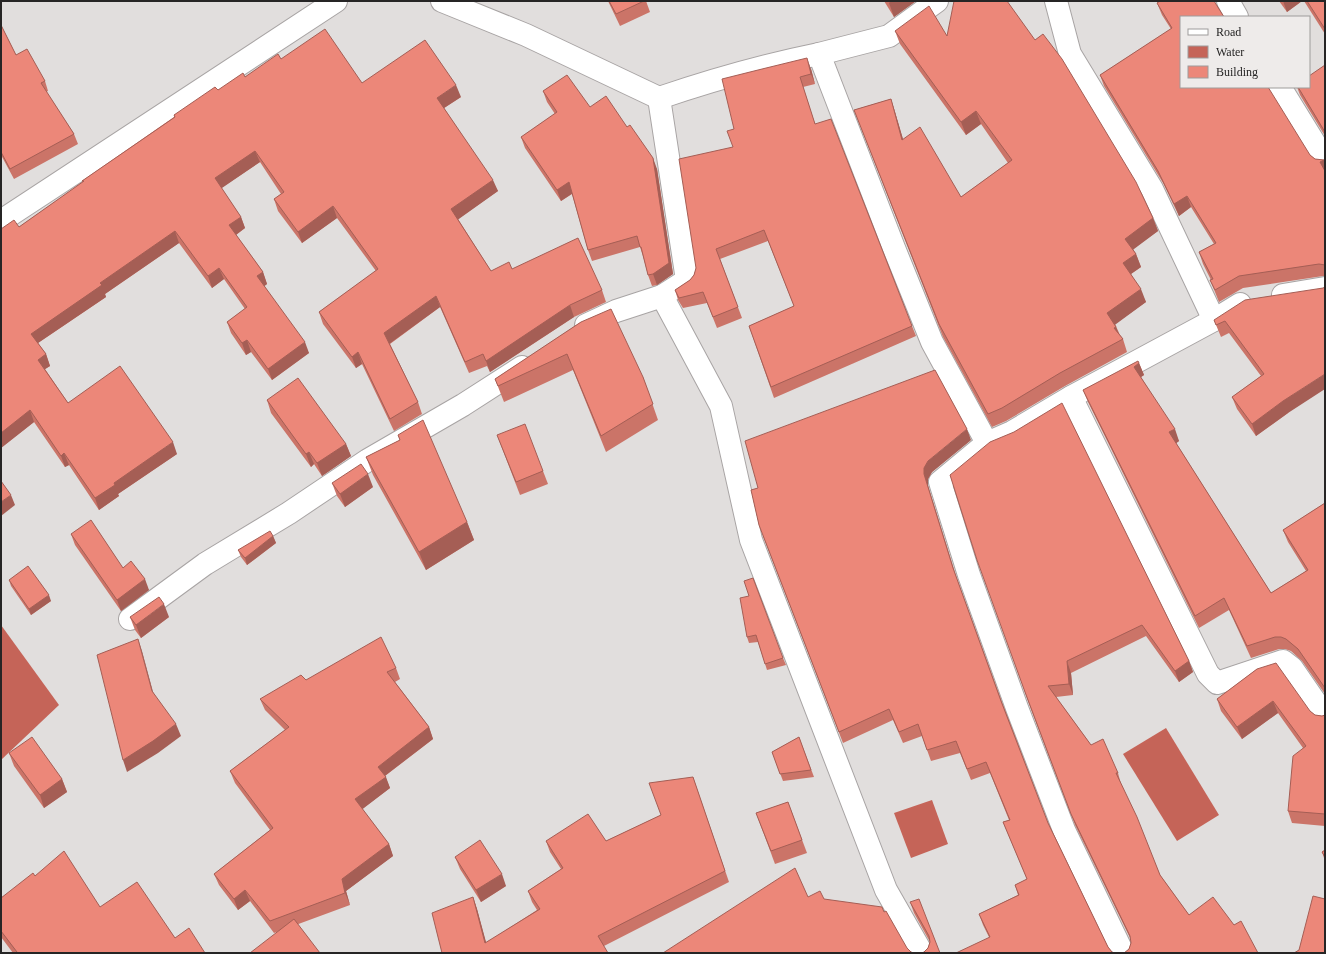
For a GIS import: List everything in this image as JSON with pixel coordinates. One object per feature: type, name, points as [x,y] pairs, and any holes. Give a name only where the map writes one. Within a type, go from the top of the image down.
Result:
[{"type":"street","points":[[1,220],[336,1]]},
{"type":"street","points":[[442,1],[526,35],[659,98],[701,84],[780,62],[819,54],[889,36],[937,1]]},
{"type":"street","points":[[1056,1],[1070,54],[1152,189],[1214,320]]},
{"type":"street","points":[[1228,1],[1236,16]]},
{"type":"street","points":[[819,54],[932,342],[987,443]]},
{"type":"street","points":[[1281,88],[1325,160]]},
{"type":"street","points":[[570,335],[581,327],[616,311],[662,296],[688,280],[659,98]]},
{"type":"street","points":[[1123,953],[1064,830],[1017,708],[969,575],[940,482],[987,443],[1012,432],[1071,397],[1214,320],[1245,300],[1325,288]]},
{"type":"street","points":[[662,296],[721,406],[751,540],[886,890],[922,953]]},
{"type":"street","points":[[130,619],[205,564],[289,513],[368,460],[463,405],[539,355]]},
{"type":"street","points":[[1071,397],[1208,674],[1218,683],[1283,661],[1292,668],[1325,716]]},
{"type":"water","points":[[1,625],[59,705],[1,760]]},
{"type":"water","points":[[1166,728],[1219,815],[1177,841],[1123,754]]},
{"type":"water","points":[[932,800],[948,844],[911,858],[894,813]]},
{"type":"building","points":[[609,1],[644,1],[616,14]]},
{"type":"building","points":[[954,1],[1007,1],[1035,40],[1043,34],[1062,59],[1136,182],[1153,218],[1125,239],[1136,254],[1123,263],[1141,289],[1107,313],[1116,327],[1114,328],[1123,339],[1060,373],[1002,408],[988,414],[939,324],[854,110],[891,99],[902,140],[920,127],[961,197],[1012,160],[976,111],[961,122],[895,31],[929,6],[947,36]]},
{"type":"building","points":[[1160,1],[1214,1],[1223,16],[1180,16],[1180,88],[1269,88],[1310,155],[1315,159],[1324,160],[1320,162],[1325,171],[1325,265],[1319,264],[1239,276],[1215,290],[1210,280],[1213,279],[1199,252],[1216,243],[1187,196],[1174,204],[1158,171],[1100,75],[1172,28],[1157,3]]},
{"type":"building","points":[[1307,1],[1325,1],[1325,29]]},
{"type":"building","points":[[1,25],[16,55],[27,49],[45,81],[41,83],[74,134],[10,169],[1,152]]},
{"type":"building","points":[[325,29],[362,83],[425,40],[456,85],[437,98],[493,180],[451,209],[491,271],[509,262],[512,269],[578,238],[602,290],[570,305],[486,361],[483,354],[465,362],[436,296],[384,333],[418,402],[390,419],[358,352],[352,357],[319,312],[378,269],[333,206],[298,232],[274,199],[284,192],[255,151],[215,178],[241,217],[229,225],[263,272],[257,276],[305,342],[268,369],[247,340],[242,343],[227,322],[247,307],[219,268],[208,276],[175,231],[100,283],[102,285],[31,334],[46,354],[38,360],[68,403],[120,366],[173,442],[95,498],[64,453],[61,456],[30,410],[1,433],[1,229],[14,220],[19,227],[215,87],[218,90],[243,73],[245,77],[278,54],[281,59]]},
{"type":"building","points":[[807,58],[811,74],[800,77],[815,124],[831,119],[912,326],[771,387],[749,326],[794,306],[764,230],[716,249],[738,307],[713,317],[703,292],[679,298],[675,290],[690,280],[694,275],[696,268],[679,159],[733,147],[727,131],[734,129],[722,79]]},
{"type":"building","points":[[1325,65],[1325,132],[1299,88],[1310,88],[1310,75]]},
{"type":"building","points":[[567,75],[590,107],[606,96],[627,127],[630,125],[653,158],[669,263],[653,274],[648,275],[637,236],[588,250],[569,182],[557,190],[521,137],[557,112],[543,91]]},
{"type":"building","points":[[1325,287],[1325,374],[1283,401],[1252,424],[1232,397],[1264,374],[1225,321],[1216,325],[1214,320],[1245,300]]},
{"type":"building","points":[[611,309],[643,377],[653,404],[601,436],[567,354],[498,386],[495,379],[581,322]]},
{"type":"building","points":[[1138,361],[1139,363],[1134,367],[1175,429],[1169,432],[1271,593],[1308,570],[1283,530],[1325,503],[1325,688],[1298,649],[1286,639],[1275,637],[1247,646],[1224,598],[1195,616],[1083,390]]},
{"type":"building","points":[[935,370],[967,429],[928,461],[924,468],[924,474],[953,568],[1001,701],[1048,823],[1108,947],[1115,953],[956,953],[990,937],[979,914],[1019,895],[1015,885],[1027,879],[1003,822],[1010,820],[986,762],[967,769],[956,741],[927,750],[918,724],[899,732],[889,709],[839,732],[759,525],[751,490],[758,488],[745,441]]},
{"type":"building","points":[[298,378],[346,444],[317,463],[309,452],[306,454],[267,400]]},
{"type":"building","points":[[1062,403],[1189,661],[1175,671],[1142,625],[1067,661],[1069,684],[1048,686],[1091,745],[1103,739],[1118,773],[1116,773],[1137,817],[1160,875],[1189,915],[1213,897],[1234,925],[1241,921],[1258,953],[1124,953],[1129,949],[1131,943],[1130,936],[1071,814],[977,560],[950,475],[990,442],[1014,432]]},
{"type":"building","points":[[423,420],[467,522],[419,552],[366,457],[400,440],[398,435]]},
{"type":"building","points":[[525,424],[543,471],[516,482],[497,435]]},
{"type":"building","points":[[361,464],[368,474],[340,494],[332,483]]},
{"type":"building","points":[[1,481],[11,495],[1,502]]},
{"type":"building","points":[[91,520],[123,568],[131,561],[145,579],[117,600],[71,534]]},
{"type":"building","points":[[270,531],[273,536],[245,558],[238,550]]},
{"type":"building","points":[[28,566],[49,595],[29,609],[9,580]]},
{"type":"building","points":[[753,578],[783,658],[765,664],[756,635],[747,637],[740,598],[749,596],[744,581]]},
{"type":"building","points":[[159,597],[164,604],[136,625],[130,617]]},
{"type":"building","points":[[381,637],[396,668],[387,672],[429,727],[378,767],[386,777],[355,799],[389,844],[342,879],[345,893],[270,921],[245,890],[234,899],[214,874],[273,828],[230,771],[289,727],[260,699],[301,675],[306,680]]},
{"type":"building","points":[[138,639],[152,691],[176,724],[123,760],[97,655]]},
{"type":"building","points":[[1276,663],[1310,711],[1315,715],[1325,715],[1325,814],[1288,811],[1293,756],[1306,746],[1273,701],[1237,727],[1217,699],[1257,669]]},
{"type":"building","points":[[32,737],[62,779],[40,795],[9,753]]},
{"type":"building","points":[[799,737],[811,770],[780,774],[772,752]]},
{"type":"building","points":[[693,777],[725,871],[598,936],[608,953],[442,953],[432,913],[473,897],[485,943],[540,909],[528,891],[563,868],[546,841],[588,814],[606,841],[661,815],[649,783]]},
{"type":"building","points":[[788,802],[802,840],[771,851],[756,813]]},
{"type":"building","points":[[480,840],[502,874],[476,890],[455,857]]},
{"type":"building","points":[[1325,850],[1325,857],[1322,852]]},
{"type":"building","points":[[64,851],[100,907],[137,882],[175,938],[189,928],[205,953],[15,953],[17,952],[1,931],[1,898],[33,873],[35,876]]},
{"type":"building","points":[[795,868],[808,897],[820,891],[824,899],[882,907],[884,912],[886,911],[907,948],[914,953],[663,953]]},
{"type":"building","points":[[1313,896],[1325,899],[1325,953],[1294,953],[1299,950]]},
{"type":"building","points":[[919,899],[940,953],[922,953],[928,948],[930,942],[929,936],[910,902]]},
{"type":"building","points":[[294,919],[320,953],[250,953]]}]
